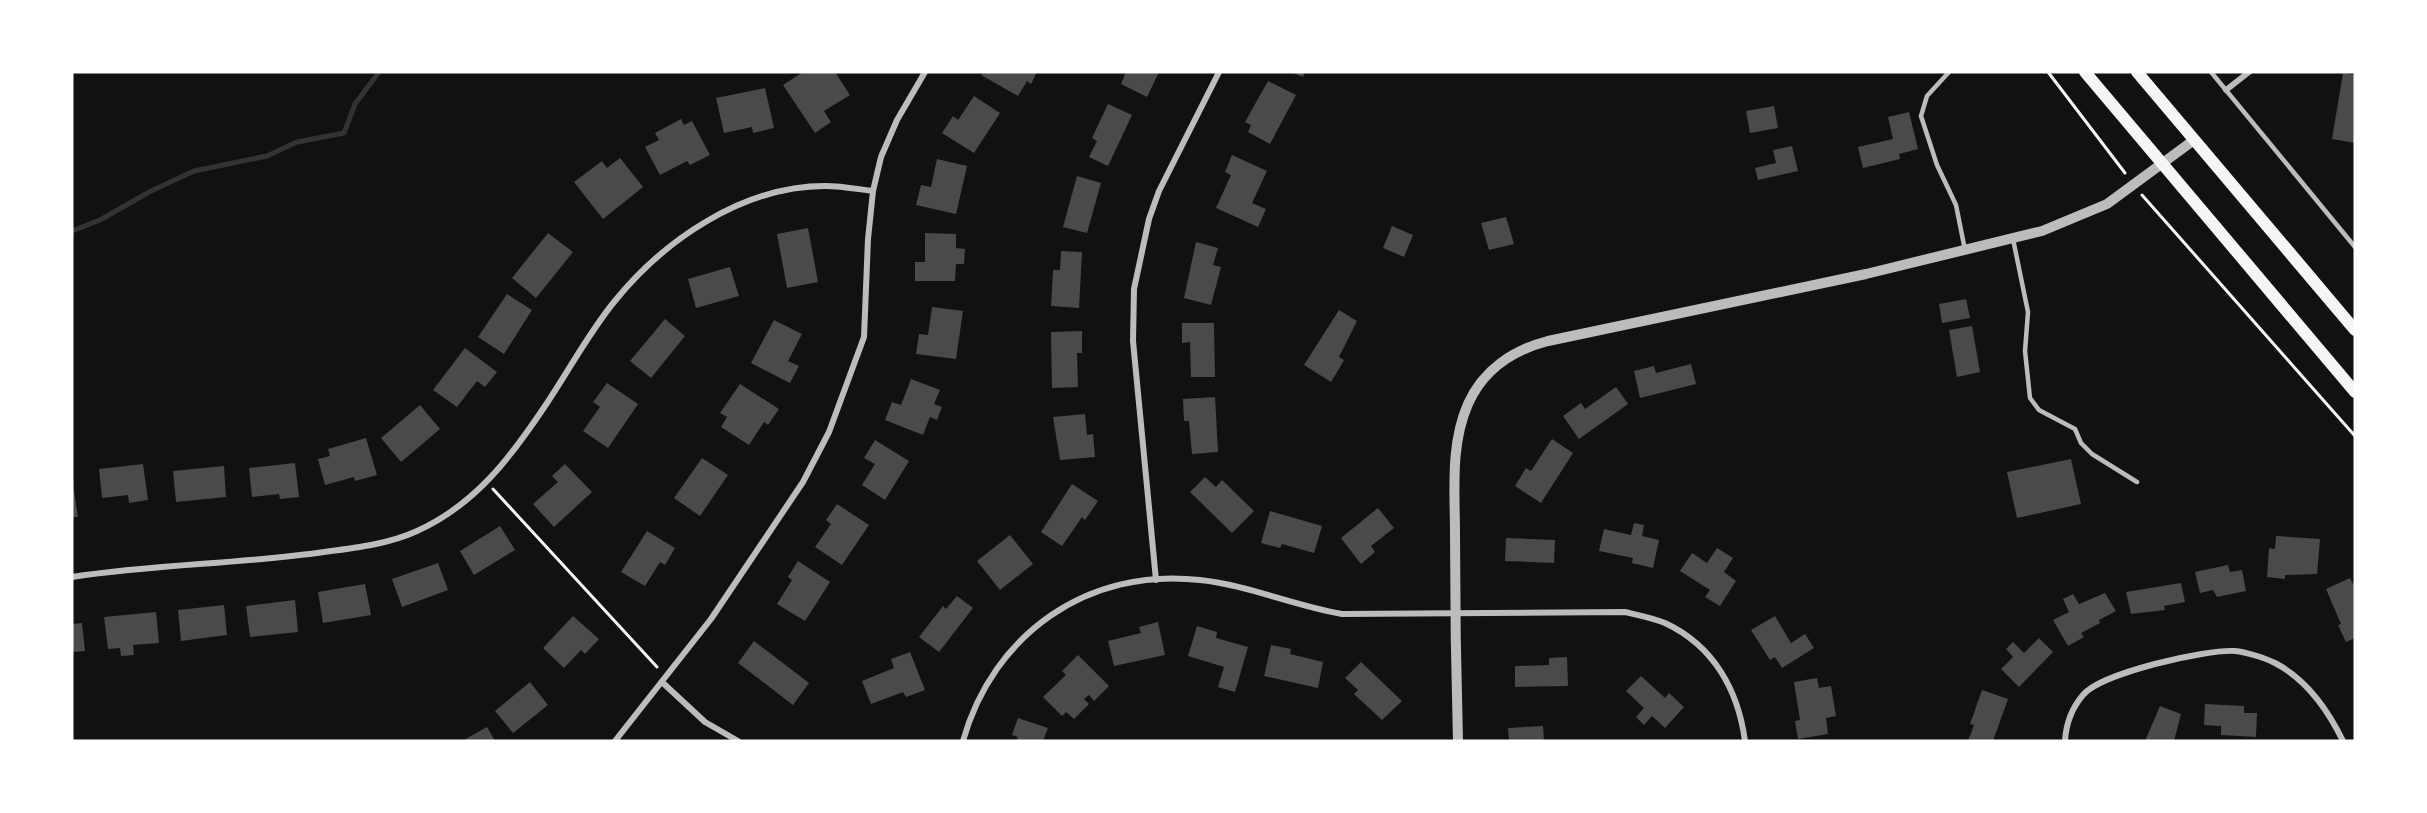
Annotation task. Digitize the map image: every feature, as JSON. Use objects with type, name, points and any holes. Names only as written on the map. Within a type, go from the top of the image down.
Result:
[{"type":"main road","points":[[2085,72],[2355,392]]},
{"type":"main road","points":[[2137,72],[2355,330]]},
{"type":"street","points":[[615,741],[665,681],[711,619],[803,482],[829,432],[864,338],[868,239],[873,191],[881,157],[897,120],[925,72]]},
{"type":"street","points":[[1156,580],[1133,341],[1134,289],[1149,219],[1159,191],[1219,72]]},
{"type":"street","points":[[2226,90],[2248,72]]},
{"type":"street","points":[[1458,741],[1455,465],[1460,427],[1469,402],[1481,381],[1500,362],[1525,347],[1552,340],[1716,307],[2013,239],[2071,222],[2108,204],[2135,186],[2194,140]]},
{"type":"street","points":[[72,577],[292,557],[371,546],[418,531],[458,507],[488,484],[513,454],[613,303],[649,262],[699,225],[746,203],[785,190],[825,186],[873,191]]},
{"type":"street","points":[[963,741],[976,701],[994,669],[1020,640],[1043,620],[1093,593],[1131,582],[1179,578],[1220,582],[1296,604],[1342,614],[1625,612],[1666,623],[1702,648],[1726,676],[1741,712],[1744,741]]},
{"type":"street","points":[[2066,741],[2066,722],[2083,694],[2098,683],[2133,669],[2214,653],[2236,651],[2274,662],[2306,685],[2333,720],[2343,741]]},
{"type":"street","points":[[665,681],[705,722],[738,741]]},
{"type":"lane","points":[[1949,72],[1927,96],[1921,116],[1937,165],[1956,205],[1965,250]]},
{"type":"lane","points":[[2211,72],[2355,247]]},
{"type":"lane","points":[[2013,239],[2028,312],[2025,351],[2030,399],[2039,410],[2075,429],[2081,443],[2092,454],[2137,482]]},
{"type":"path","points":[[2048,72],[2155,212],[2355,436]]},
{"type":"path","points":[[488,484],[665,681]]},
{"type":"building","points":[[803,72],[835,72],[850,95],[824,111],[831,122],[815,133],[783,85]]},
{"type":"building","points":[[983,72],[1037,72],[1031,84],[1027,81],[1018,96],[981,75]]},
{"type":"building","points":[[1126,72],[1159,72],[1147,97],[1121,84]]},
{"type":"building","points":[[1291,72],[1305,72],[1303,77]]},
{"type":"building","points":[[2343,73],[2355,75],[2355,143],[2332,139]]},
{"type":"building","points":[[1268,81],[1296,95],[1270,144],[1248,132],[1251,125],[1245,122]]},
{"type":"building","points":[[765,88],[774,128],[753,133],[752,127],[724,133],[716,98]]},
{"type":"building","points":[[974,96],[1000,113],[974,153],[942,133],[953,116],[958,120]]},
{"type":"building","points":[[1108,104],[1132,115],[1108,166],[1089,157],[1097,141],[1092,138]]},
{"type":"building","points":[[1774,106],[1778,128],[1750,133],[1746,111]]},
{"type":"building","points":[[1909,112],[1918,149],[1899,154],[1900,159],[1863,168],[1858,147],[1893,139],[1888,117]]},
{"type":"building","points":[[681,119],[684,125],[692,121],[710,155],[690,165],[687,161],[660,175],[645,147],[659,140],[655,133]]},
{"type":"building","points":[[1792,146],[1798,171],[1758,180],[1755,168],[1776,163],[1773,150]]},
{"type":"building","points":[[1232,155],[1267,171],[1252,203],[1266,209],[1258,227],[1216,208],[1231,175],[1225,172]]},
{"type":"building","points":[[620,158],[643,187],[603,219],[574,182],[602,161],[607,168]]},
{"type":"building","points":[[937,159],[967,166],[956,214],[916,205],[921,185],[931,187]]},
{"type":"building","points":[[1077,176],[1101,183],[1087,233],[1063,227]]},
{"type":"building","points":[[1506,217],[1514,244],[1489,250],[1481,223]]},
{"type":"building","points":[[1392,226],[1413,235],[1404,257],[1383,248]]},
{"type":"building","points":[[808,228],[818,282],[787,288],[777,234]]},
{"type":"building","points":[[548,233],[573,252],[536,298],[512,278]]},
{"type":"building","points":[[925,233],[956,234],[956,248],[965,249],[964,264],[956,264],[955,281],[915,281],[915,262],[925,262]]},
{"type":"building","points":[[1196,242],[1218,248],[1213,265],[1221,267],[1211,305],[1184,298]]},
{"type":"building","points":[[1061,251],[1082,252],[1079,308],[1051,306],[1053,270],[1060,270]]},
{"type":"building","points":[[730,267],[739,296],[696,308],[688,279]]},
{"type":"building","points":[[507,294],[532,310],[504,354],[478,337]]},
{"type":"building","points":[[1966,299],[1970,318],[1942,323],[1939,304]]},
{"type":"building","points":[[932,307],[963,311],[956,359],[916,354],[919,334],[928,335]]},
{"type":"building","points":[[1339,310],[1357,321],[1339,357],[1344,360],[1331,382],[1304,365]]},
{"type":"building","points":[[665,319],[685,336],[651,378],[630,361]]},
{"type":"building","points":[[774,320],[802,334],[788,361],[799,366],[790,383],[751,363]]},
{"type":"building","points":[[1182,323],[1214,323],[1215,377],[1191,377],[1190,342],[1182,343]]},
{"type":"building","points":[[1972,326],[1980,372],[1957,377],[1949,330]]},
{"type":"building","points":[[1082,331],[1082,353],[1077,353],[1078,387],[1052,388],[1051,332]]},
{"type":"building","points":[[465,348],[497,372],[485,387],[477,381],[457,407],[433,390]]},
{"type":"building","points":[[1691,364],[1696,384],[1640,398],[1634,371],[1654,366],[1656,373]]},
{"type":"building","points":[[911,379],[940,390],[934,404],[942,407],[937,420],[930,417],[923,435],[885,420],[892,402],[901,405]]},
{"type":"building","points":[[607,383],[638,404],[608,448],[583,431],[600,407],[593,402]]},
{"type":"building","points":[[740,384],[779,409],[768,425],[764,422],[749,445],[721,427],[727,417],[720,413]]},
{"type":"building","points":[[1616,387],[1628,404],[1579,439],[1563,416],[1581,403],[1585,409]]},
{"type":"building","points":[[1215,397],[1218,452],[1192,454],[1189,421],[1184,421],[1183,399]]},
{"type":"building","points":[[420,405],[440,429],[401,462],[381,438]]},
{"type":"building","points":[[1085,414],[1087,435],[1093,434],[1095,457],[1060,460],[1053,417]]},
{"type":"building","points":[[366,438],[377,475],[355,481],[354,477],[325,485],[318,459],[330,456],[328,449]]},
{"type":"building","points":[[1552,439],[1573,453],[1541,503],[1515,486],[1526,468],[1531,471]]},
{"type":"building","points":[[875,440],[909,461],[885,500],[862,485],[875,464],[864,458]]},
{"type":"building","points":[[702,458],[728,475],[700,516],[674,498]]},
{"type":"building","points":[[2071,459],[2081,504],[2017,518],[2007,472]]},
{"type":"building","points":[[295,463],[299,497],[280,499],[279,494],[252,497],[249,468]]},
{"type":"building","points":[[143,464],[148,500],[129,503],[128,495],[102,498],[99,469]]},
{"type":"building","points":[[565,464],[592,492],[554,527],[533,504],[558,482],[552,476]]},
{"type":"building","points":[[224,466],[226,497],[176,502],[173,471]]},
{"type":"building","points":[[72,477],[78,517],[72,517]]},
{"type":"building","points":[[1205,477],[1216,487],[1222,480],[1254,511],[1232,533],[1190,492]]},
{"type":"building","points":[[1072,484],[1098,501],[1085,520],[1082,517],[1062,546],[1041,532]]},
{"type":"building","points":[[837,504],[869,525],[842,565],[815,547],[831,524],[826,520]]},
{"type":"building","points":[[1378,508],[1394,528],[1371,546],[1375,552],[1361,564],[1341,538]]},
{"type":"building","points":[[1270,511],[1322,526],[1314,553],[1282,544],[1280,548],[1261,543]]},
{"type":"building","points":[[1634,523],[1644,525],[1642,536],[1659,540],[1653,568],[1632,563],[1633,558],[1599,551],[1604,529],[1631,535]]},
{"type":"building","points":[[500,526],[515,550],[474,575],[460,551]]},
{"type":"building","points":[[647,531],[675,548],[665,565],[660,562],[645,586],[621,572]]},
{"type":"building","points":[[1010,535],[1033,564],[1000,590],[977,561]]},
{"type":"building","points":[[2276,536],[2320,539],[2317,574],[2285,575],[2285,579],[2267,577],[2269,548],[2275,549]]},
{"type":"building","points":[[1506,538],[1555,540],[1554,563],[1505,561]]},
{"type":"building","points":[[1717,548],[1733,558],[1724,572],[1736,581],[1720,606],[1705,597],[1710,590],[1680,571],[1692,553],[1707,563]]},
{"type":"building","points":[[798,561],[830,582],[805,621],[777,604],[792,580],[788,577]]},
{"type":"building","points":[[438,563],[448,590],[402,607],[392,579]]},
{"type":"building","points":[[2228,565],[2230,572],[2242,570],[2246,591],[2217,597],[2213,590],[2200,593],[2195,572]]},
{"type":"building","points":[[2350,578],[2355,588],[2355,638],[2346,642],[2326,589]]},
{"type":"building","points":[[2181,583],[2185,602],[2164,606],[2165,610],[2131,614],[2126,592]]},
{"type":"building","points":[[365,584],[371,615],[323,623],[318,592]]},
{"type":"building","points":[[2105,593],[2116,611],[2081,633],[2084,637],[2068,646],[2053,620],[2069,612],[2063,599],[2073,594],[2079,604]]},
{"type":"building","points":[[957,596],[973,608],[939,652],[919,637],[943,606],[946,609]]},
{"type":"building","points":[[295,600],[298,632],[250,637],[246,606]]},
{"type":"building","points":[[224,605],[227,635],[181,641],[178,610]]},
{"type":"building","points":[[156,612],[159,643],[133,645],[134,655],[121,656],[120,648],[108,649],[104,617]]},
{"type":"building","points":[[573,616],[599,639],[585,654],[581,650],[564,668],[543,648]]},
{"type":"building","points":[[1775,616],[1791,643],[1805,634],[1814,648],[1782,668],[1775,657],[1770,660],[1751,630]]},
{"type":"building","points":[[1158,622],[1165,655],[1114,666],[1108,641],[1141,633],[1139,627]]},
{"type":"building","points":[[82,623],[85,651],[72,652],[72,624]]},
{"type":"building","points":[[1197,626],[1217,632],[1216,638],[1248,647],[1235,692],[1218,687],[1224,667],[1188,656]]},
{"type":"building","points":[[2039,638],[2053,652],[2019,687],[2001,669],[2013,657],[2006,649],[2013,642],[2024,653]]},
{"type":"building","points":[[754,641],[809,683],[793,705],[738,663]]},
{"type":"building","points":[[1271,645],[1291,649],[1290,654],[1323,662],[1318,688],[1264,676]]},
{"type":"building","points":[[910,652],[925,690],[906,697],[903,692],[871,704],[862,681],[894,668],[891,659]]},
{"type":"building","points":[[1078,655],[1109,686],[1094,701],[1089,695],[1084,699],[1089,704],[1074,719],[1066,712],[1062,716],[1043,697],[1066,675],[1062,671]]},
{"type":"building","points":[[1567,657],[1568,686],[1515,687],[1515,666],[1549,665],[1549,658]]},
{"type":"building","points":[[1361,662],[1402,701],[1382,720],[1354,694],[1358,690],[1345,678]]},
{"type":"building","points":[[1641,676],[1665,698],[1669,693],[1684,707],[1665,728],[1652,716],[1644,725],[1636,717],[1644,708],[1626,691]]},
{"type":"building","points":[[1817,678],[1819,688],[1831,686],[1836,716],[1826,718],[1828,734],[1798,739],[1795,721],[1800,720],[1794,682]]},
{"type":"building","points":[[530,682],[548,705],[513,733],[495,711]]},
{"type":"building","points":[[1982,690],[2008,699],[1993,741],[1968,741],[1974,725],[1970,724]]},
{"type":"building","points":[[2205,704],[2244,706],[2244,713],[2257,713],[2256,737],[2221,735],[2221,726],[2204,725]]},
{"type":"building","points":[[2160,706],[2181,714],[2174,741],[2145,741]]},
{"type":"building","points":[[1018,718],[1048,728],[1043,741],[1016,741],[1018,737],[1012,735]]},
{"type":"building","points":[[1543,726],[1544,741],[1509,741],[1508,728]]},
{"type":"building","points":[[487,727],[495,741],[462,741]]},
{"type":"waterway","points":[[72,231],[100,220],[151,191],[194,171],[267,156],[297,142],[344,133],[355,104],[379,72]]}]
